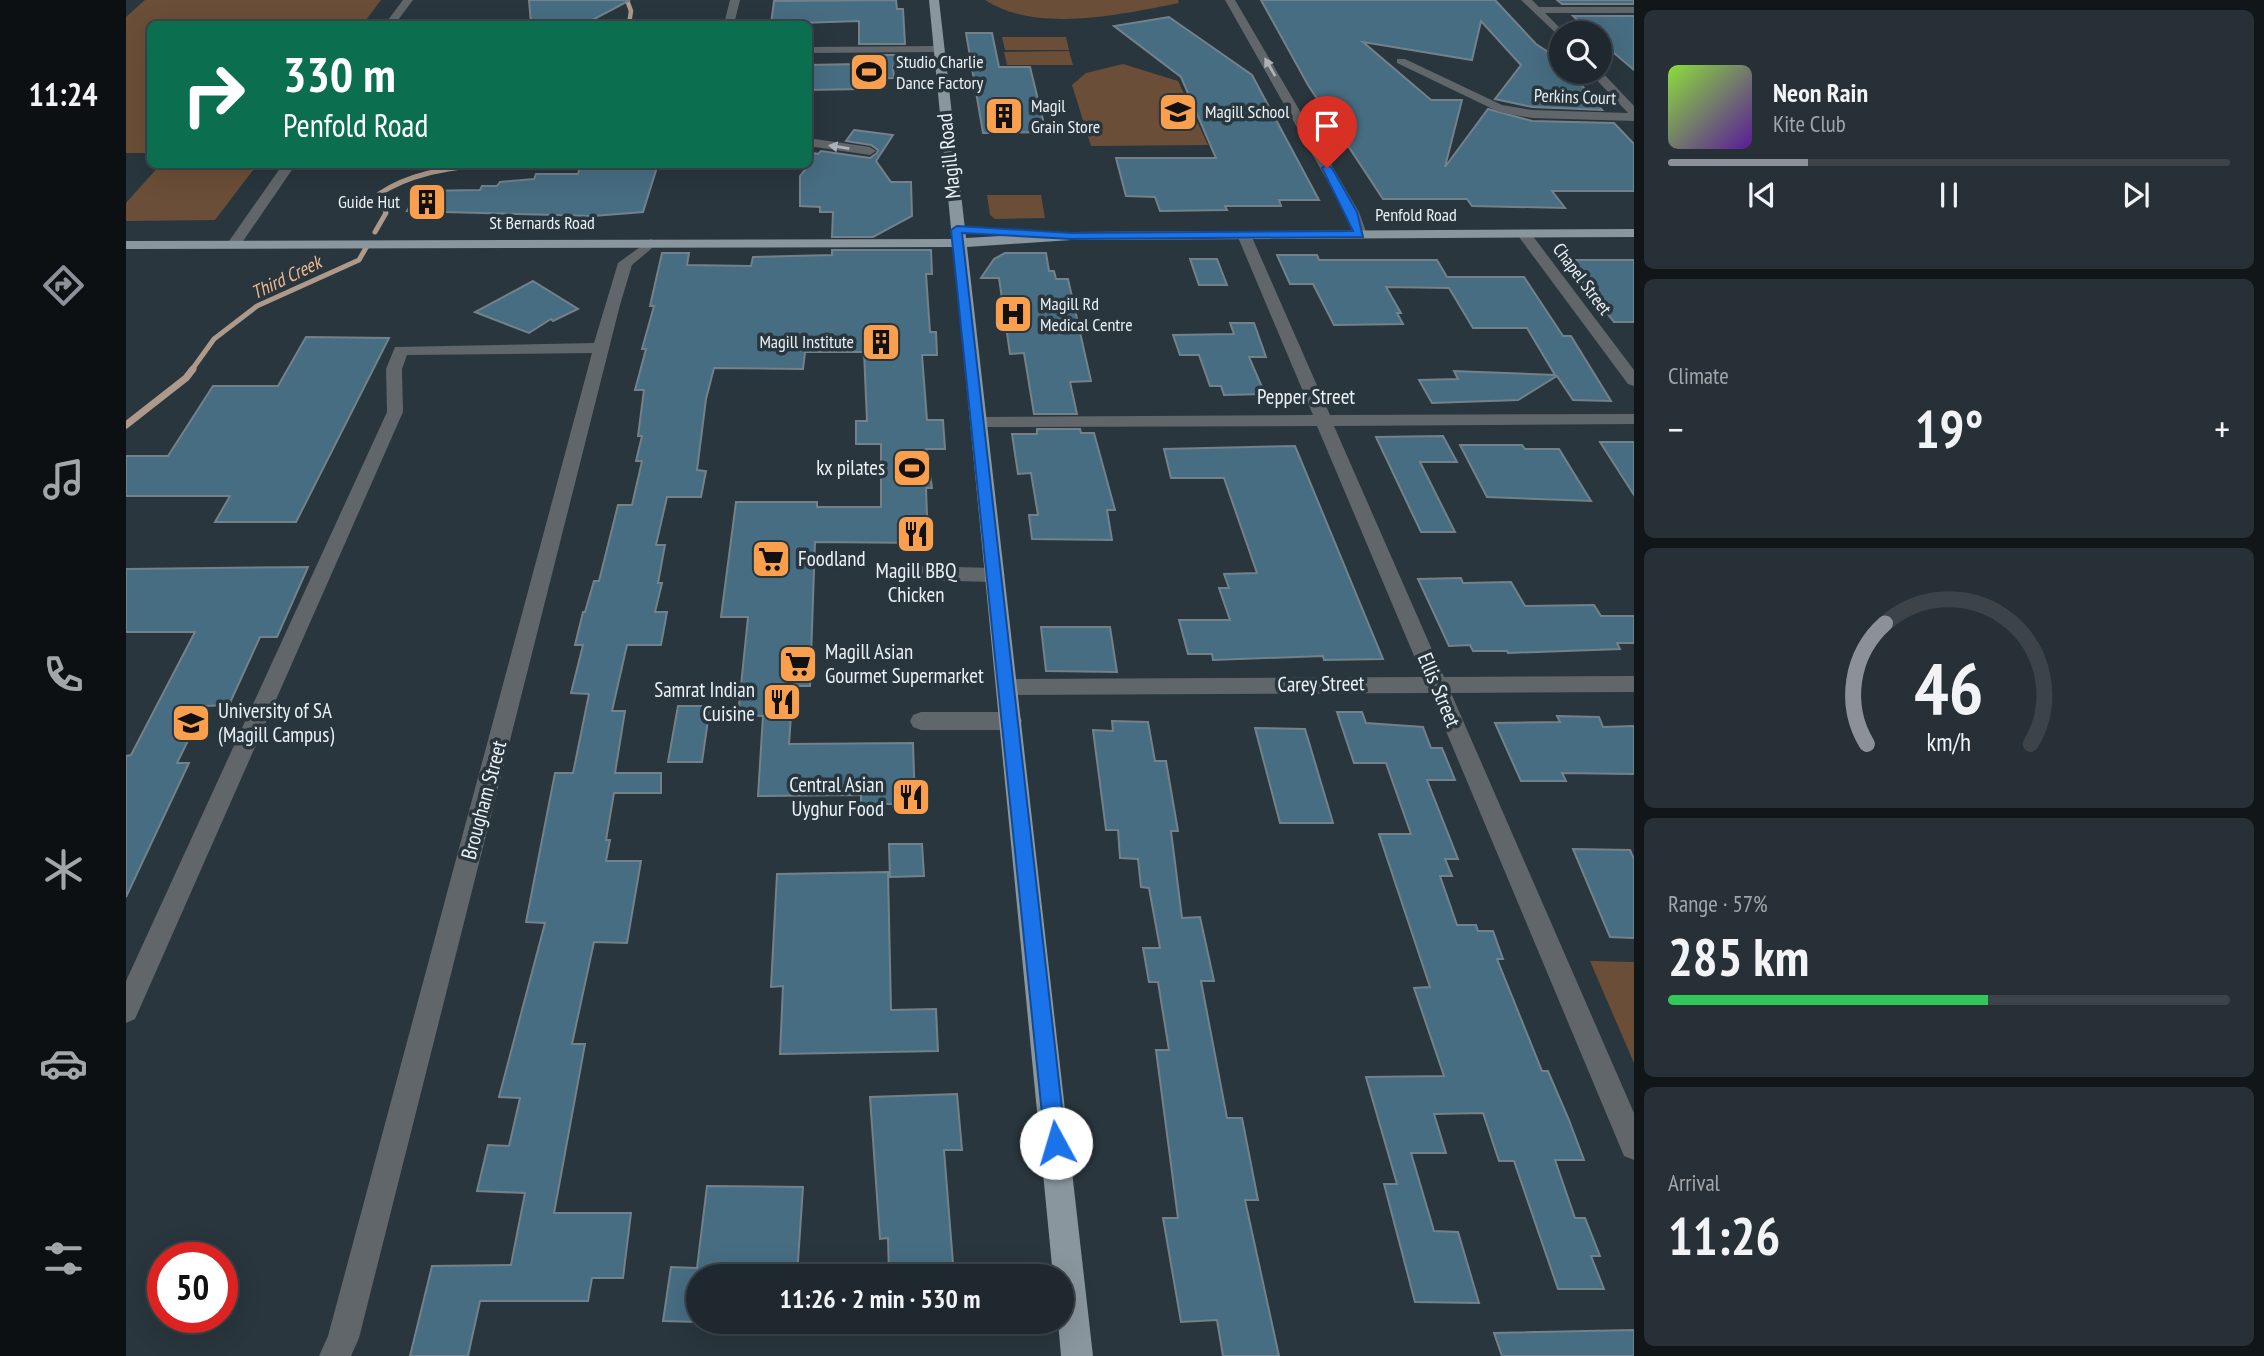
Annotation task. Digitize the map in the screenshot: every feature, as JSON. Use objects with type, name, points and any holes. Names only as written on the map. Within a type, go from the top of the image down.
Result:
[{"type":"main road","name":"Magill Road","points":[[934,0],[1077,1356]]},
{"type":"main road","name":"Penfold Road","points":[[957,236],[1634,233]]},
{"type":"main road","name":"St Bernards Road","points":[[126,236],[343,239],[957,236]]},
{"type":"main road","name":"St Bernards Road","points":[[343,239],[651,243],[957,236]]},
{"type":"main road","name":"St Bernards Road","points":[[126,245],[237,239]]},
{"type":"street","points":[[392,21],[408,0]]},
{"type":"street","points":[[730,21],[735,0]]},
{"type":"street","points":[[1230,0],[1334,179],[1360,234]]},
{"type":"street","points":[[1526,0],[1549,22]]},
{"type":"street","points":[[1537,10],[1634,10]]},
{"type":"street","points":[[812,50],[939,49]]},
{"type":"street","name":"Perkins Court","points":[[1401,61],[1499,108],[1532,114],[1632,110]]},
{"type":"street","points":[[1607,84],[1632,110]]},
{"type":"street","points":[[812,143],[870,151]]},
{"type":"street","points":[[237,239],[287,168]]},
{"type":"street","name":"Ellis Street","points":[[1244,234],[1634,1146]]},
{"type":"street","name":"Chapel Street","points":[[1524,234],[1634,381]]},
{"type":"street","points":[[607,243],[619,249],[625,263],[651,243]]},
{"type":"street","name":"Brougham Street","points":[[340,1350],[625,263]]},
{"type":"street","points":[[126,1010],[395,412],[397,398],[394,369],[401,350],[601,348]]},
{"type":"street","name":"Pepper Street","points":[[978,422],[1634,419]]},
{"type":"street","points":[[914,573],[995,575]]},
{"type":"street","name":"Carey Street","points":[[1007,687],[1634,684]]},
{"type":"street","points":[[921,721],[1011,722]]},
{"type":"shaded area","points":[[145,0],[381,0],[365,21],[147,21],[147,153],[126,153],[126,17]]},
{"type":"shaded area","points":[[985,0],[1178,0],[1179,3],[1107,16],[1054,19],[1006,10]]},
{"type":"shaded area","points":[[1002,37],[1066,37],[1069,50],[1005,50]]},
{"type":"shaded area","points":[[1069,51],[1073,65],[1007,65],[1004,52]]},
{"type":"shaded area","points":[[1123,64],[1178,81],[1208,145],[1091,146],[1072,85],[1086,73]]},
{"type":"shaded area","points":[[157,168],[255,168],[215,220],[126,221],[126,203]]},
{"type":"shaded area","points":[[987,195],[1041,195],[1045,218],[995,219],[990,215]]},
{"type":"shaded area","points":[[1590,961],[1634,962],[1634,1063]]},
{"type":"building","points":[[529,0],[630,0],[591,21],[531,21]]},
{"type":"building","points":[[896,0],[897,9],[903,9],[905,44],[859,44],[859,21],[771,21],[774,1]]},
{"type":"building","points":[[1261,0],[1495,0],[1536,44],[1549,52],[1549,84],[1581,84],[1602,110],[1532,107],[1495,99],[1521,65],[1481,21],[1472,60],[1363,42],[1431,100],[1462,100],[1445,167],[1488,109],[1532,121],[1614,123],[1634,144],[1634,191],[1552,191],[1565,208],[1472,206],[1467,199],[1383,199],[1308,85]]},
{"type":"building","points":[[1557,0],[1634,0],[1634,4],[1562,4]]},
{"type":"building","points":[[1573,16],[1634,16],[1634,70],[1612,51],[1612,21],[1578,21]]},
{"type":"building","points":[[1169,17],[1252,75],[1319,200],[1279,200],[1281,206],[1225,206],[1227,210],[1160,211],[1155,197],[1126,196],[1116,158],[1216,158],[1181,77],[1114,26]]},
{"type":"building","points":[[966,33],[992,33],[999,67],[1030,67],[1046,132],[983,133]]},
{"type":"building","points":[[859,55],[906,55],[907,65],[893,66],[894,78],[862,79],[862,89],[812,90],[812,65],[859,64]]},
{"type":"building","points":[[854,130],[893,135],[876,161],[891,182],[911,182],[912,216],[873,237],[832,237],[833,212],[820,212],[820,207],[800,206],[800,176],[806,168],[812,168],[812,153],[818,154],[821,151],[870,158],[878,150],[871,145],[846,141]]},
{"type":"building","points":[[580,168],[657,168],[643,212],[593,216],[407,211],[418,191],[480,190],[482,186],[497,186],[500,182],[534,179],[536,174],[578,174]]},
{"type":"building","points":[[832,250],[931,250],[932,274],[926,274],[930,332],[936,332],[937,355],[922,355],[927,420],[943,420],[945,449],[926,449],[932,488],[926,488],[928,543],[815,542],[810,686],[793,686],[789,744],[913,743],[915,804],[861,804],[861,795],[758,796],[763,716],[738,715],[748,617],[721,617],[736,502],[817,502],[817,507],[881,507],[881,444],[856,444],[856,421],[867,421],[864,352],[805,352],[803,369],[714,368],[706,399],[697,470],[706,471],[701,497],[667,497],[656,545],[665,545],[658,583],[662,583],[655,612],[667,612],[661,645],[627,645],[612,711],[625,711],[615,773],[661,773],[661,793],[614,793],[606,840],[610,840],[606,861],[641,861],[627,943],[594,942],[572,1044],[585,1044],[554,1213],[631,1213],[623,1278],[592,1278],[588,1301],[480,1301],[468,1356],[410,1356],[432,1266],[511,1265],[525,1193],[477,1191],[488,1145],[509,1146],[520,1098],[499,1097],[545,923],[526,922],[555,773],[573,773],[589,694],[571,693],[583,645],[575,645],[583,612],[594,581],[599,581],[618,505],[632,505],[642,461],[636,461],[642,436],[638,436],[644,390],[635,390],[646,349],[642,349],[654,306],[650,306],[662,253],[689,253],[687,265],[751,266],[753,257],[832,255]]},
{"type":"building","points":[[1005,253],[1046,253],[1049,271],[1054,271],[1056,279],[1068,279],[1091,381],[1070,382],[1077,414],[1034,414],[1024,353],[1010,354],[999,278],[981,278],[994,259]]},
{"type":"building","points":[[1277,255],[1317,255],[1319,260],[1437,260],[1447,277],[1524,277],[1563,336],[1571,336],[1611,401],[1573,400],[1557,376],[1518,400],[1432,403],[1419,380],[1458,379],[1454,371],[1555,375],[1527,328],[1473,328],[1449,288],[1386,287],[1401,313],[1397,313],[1403,324],[1334,325],[1313,284],[1290,284]]},
{"type":"building","points":[[1190,259],[1217,259],[1227,285],[1199,285]]},
{"type":"building","points":[[1565,260],[1634,260],[1634,322],[1614,322]]},
{"type":"building","points":[[533,281],[578,309],[553,321],[551,319],[529,333],[475,312]]},
{"type":"building","points":[[1230,323],[1254,323],[1266,357],[1249,357],[1265,394],[1224,395],[1221,386],[1210,386],[1199,355],[1180,355],[1173,335],[1234,334]]},
{"type":"building","points":[[306,337],[389,338],[296,522],[215,522],[230,496],[126,496],[126,456],[168,456],[213,386],[278,386]]},
{"type":"building","points":[[1037,429],[1080,429],[1081,433],[1094,433],[1115,510],[1107,510],[1112,540],[1032,539],[1029,515],[1038,515],[1031,473],[1018,474],[1012,434],[1037,434]]},
{"type":"building","points":[[1443,436],[1457,462],[1420,462],[1455,532],[1421,532],[1376,437]]},
{"type":"building","points":[[1600,442],[1634,442],[1634,495]]},
{"type":"building","points":[[1460,445],[1522,445],[1525,449],[1559,449],[1591,501],[1487,497]]},
{"type":"building","points":[[1295,446],[1383,659],[1324,660],[1323,656],[1213,660],[1212,654],[1188,654],[1179,620],[1230,620],[1219,588],[1229,588],[1224,574],[1257,573],[1224,478],[1171,478],[1164,449]]},
{"type":"building","points":[[308,567],[277,637],[260,637],[229,705],[205,706],[177,763],[189,763],[126,897],[126,756],[131,755],[195,632],[126,632],[126,569]]},
{"type":"building","points":[[1461,578],[1463,583],[1511,582],[1525,606],[1594,605],[1601,616],[1634,616],[1634,643],[1617,643],[1620,649],[1508,653],[1473,651],[1470,645],[1449,646],[1418,579]]},
{"type":"building","points":[[1041,627],[1110,627],[1117,672],[1046,671]]},
{"type":"building","points":[[678,706],[710,706],[702,762],[668,762]]},
{"type":"building","points":[[1337,712],[1362,712],[1366,723],[1423,727],[1431,748],[1442,748],[1455,780],[1427,780],[1458,859],[1445,859],[1452,876],[1440,876],[1457,925],[1476,925],[1478,931],[1493,931],[1503,959],[1497,959],[1542,1071],[1548,1071],[1569,1120],[1584,1160],[1555,1160],[1575,1218],[1585,1218],[1600,1256],[1591,1256],[1604,1289],[1558,1289],[1514,1161],[1499,1161],[1483,1113],[1434,1114],[1446,1153],[1411,1153],[1434,1231],[1458,1232],[1479,1303],[1415,1302],[1384,1184],[1397,1184],[1366,1077],[1444,1076],[1414,988],[1430,987],[1379,834],[1411,834],[1386,763],[1354,763]]},
{"type":"building","points":[[1557,716],[1599,717],[1603,727],[1634,726],[1634,774],[1562,773],[1566,781],[1521,781],[1495,723],[1560,722]]},
{"type":"building","points":[[1112,721],[1148,722],[1155,761],[1166,761],[1178,831],[1171,831],[1182,918],[1200,917],[1214,981],[1201,981],[1227,1118],[1242,1118],[1258,1200],[1245,1200],[1279,1356],[1223,1356],[1217,1320],[1181,1322],[1163,1218],[1178,1218],[1156,1050],[1169,1050],[1158,982],[1149,982],[1143,948],[1160,948],[1149,888],[1141,887],[1138,859],[1120,858],[1118,830],[1106,830],[1093,730],[1113,731]]},
{"type":"building","points":[[1255,728],[1305,729],[1333,823],[1280,823]]},
{"type":"building","points":[[889,844],[922,844],[924,876],[890,877]]},
{"type":"building","points":[[1573,849],[1630,850],[1634,859],[1634,938],[1610,937]]},
{"type":"building","points":[[888,872],[891,1010],[936,1009],[938,1051],[780,1054],[783,986],[771,987],[777,874]]},
{"type":"building","points":[[957,1094],[962,1150],[944,1150],[953,1264],[889,1264],[888,1238],[880,1239],[870,1097]]},
{"type":"building","points":[[707,1186],[803,1187],[798,1264],[697,1264]]},
{"type":"building","points":[[671,1267],[686,1268],[686,1322],[663,1321]]},
{"type":"building","points":[[1634,1330],[1634,1356],[1502,1356],[1494,1333]]},
{"type":"waterway","name":"Third Creek","points":[[627,0],[631,11],[629,21]]},
{"type":"waterway","name":"Third Creek","points":[[375,232],[386,213],[379,194],[404,181],[456,168]]},
{"type":"waterway","name":"Third Creek","points":[[191,371],[214,339],[257,306],[359,260],[367,246]]},
{"type":"waterway","name":"Third Creek","points":[[126,425],[186,378],[193,369]]},
{"type":"place","name":"Studio Charlie Dance Factory","points":[[869,72]]},
{"type":"place","name":"Magill School","points":[[1178,112]]},
{"type":"place","name":"Magil Grain Store","points":[[1004,116]]},
{"type":"place","name":"Guide Hut","points":[[427,202]]},
{"type":"place","name":"Magill Rd Medical Centre","points":[[1013,314]]},
{"type":"place","name":"Magill Institute","points":[[881,342]]},
{"type":"place","name":"kx pilates","points":[[912,468]]},
{"type":"place","name":"Magill BBQ Chicken","points":[[916,534]]},
{"type":"place","name":"Foodland","points":[[771,559]]},
{"type":"place","name":"Magill Asian Gourmet Supermarket","points":[[798,664]]},
{"type":"place","name":"Samrat Indian Cuisine","points":[[782,702]]},
{"type":"place","name":"University of SA (Magill Campus)","points":[[191,723]]},
{"type":"place","name":"Central Asian Uyghur Food","points":[[911,797]]},
{"type":"route","points":[[1056,1143],[957,230],[1071,236],[1360,234],[1352,220],[1352,212],[1327,168]]}]
